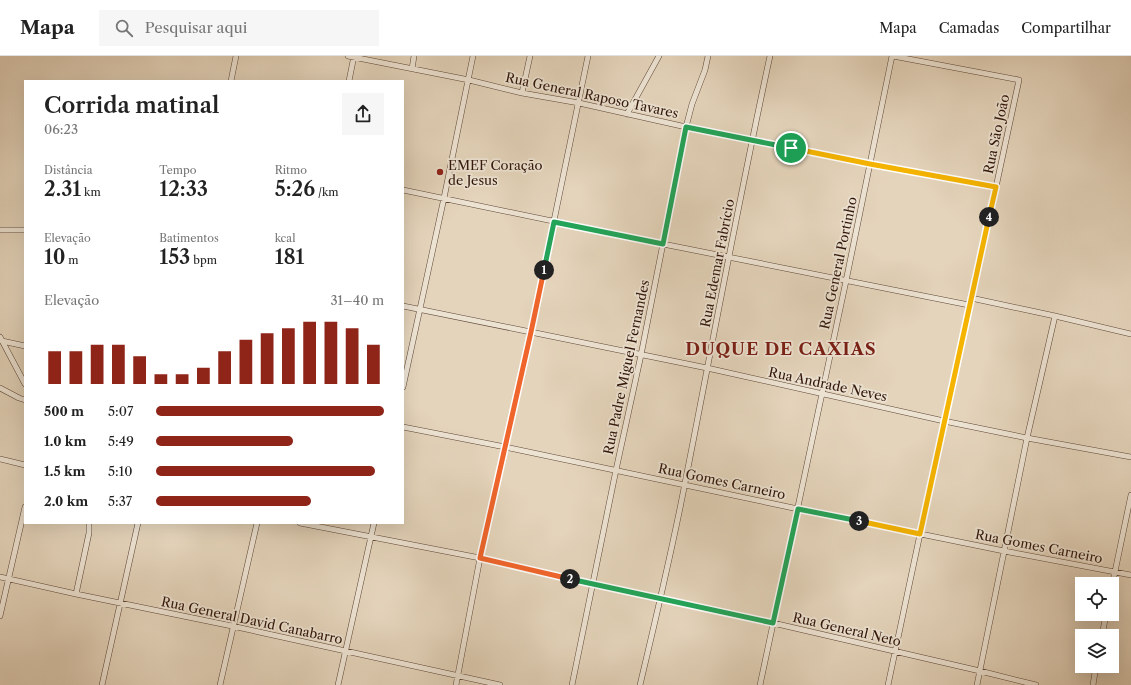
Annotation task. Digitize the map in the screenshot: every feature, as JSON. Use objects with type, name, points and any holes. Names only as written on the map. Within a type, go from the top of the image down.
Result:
[{"type":"street","points":[[231,80],[236,56]]},
{"type":"street","points":[[349,80],[352,56]]},
{"type":"street","name":"Rua General Raposo Tavares","points":[[352,56],[469,80],[522,93],[579,103],[686,127],[870,164],[996,187]]},
{"type":"street","points":[[412,69],[414,56]]},
{"type":"street","points":[[404,382],[474,56]]},
{"type":"street","points":[[522,93],[530,56]]},
{"type":"street","points":[[456,685],[480,558],[531,332],[588,56]]},
{"type":"street","points":[[627,114],[659,56]]},
{"type":"street","name":"Rua Padre Miguel Fernandes","points":[[572,685],[641,355],[686,127],[692,104],[705,70],[708,56]]},
{"type":"street","name":"Rua Edemar Fabrício","points":[[640,685],[661,598],[685,484],[752,140],[770,56]]},
{"type":"street","name":"Rua São João","points":[[888,685],[969,305],[1019,80],[892,56]]},
{"type":"street","name":"Rua General Portinho","points":[[760,685],[892,56]]},
{"type":"street","points":[[404,190],[554,222],[969,305]]},
{"type":"street","points":[[0,230],[24,230]]},
{"type":"street","points":[[971,298],[1131,334]]},
{"type":"street","name":"Rua Andrade Neves","points":[[404,306],[707,368],[944,421],[1131,457]]},
{"type":"street","points":[[977,685],[1027,438],[1055,316]]},
{"type":"street","points":[[1,339],[24,346]]},
{"type":"street","points":[[1,339],[24,382]]},
{"type":"street","points":[[0,388],[24,400]]},
{"type":"street","name":"Rua Gomes Carneiro","points":[[404,427],[685,484],[920,534],[1131,575]]},
{"type":"street","points":[[0,459],[24,465]]},
{"type":"street","points":[[1114,577],[1131,495]]},
{"type":"street","points":[[0,616],[24,511]]},
{"type":"street","points":[[76,594],[89,533],[89,524]]},
{"type":"street","points":[[102,685],[138,524]]},
{"type":"street","points":[[220,685],[257,524]]},
{"type":"street","name":"Rua General Neto","points":[[305,524],[480,558],[773,623],[1036,685]]},
{"type":"street","points":[[338,685],[374,524]]},
{"type":"street","name":"Rua General David Canabarro","points":[[0,577],[500,685]]},
{"type":"street","points":[[1092,685],[1095,673]]},
{"type":"place","name":"EMEF Coração de Jesus","points":[[440,172]]},
{"type":"district","name":"DUQUE DE CAXIAS","points":[[781,349]]},
{"type":"route","points":[[686,127],[791,148],[996,187],[920,534],[798,509],[773,623],[480,558],[554,222],[663,244],[686,127]]}]
